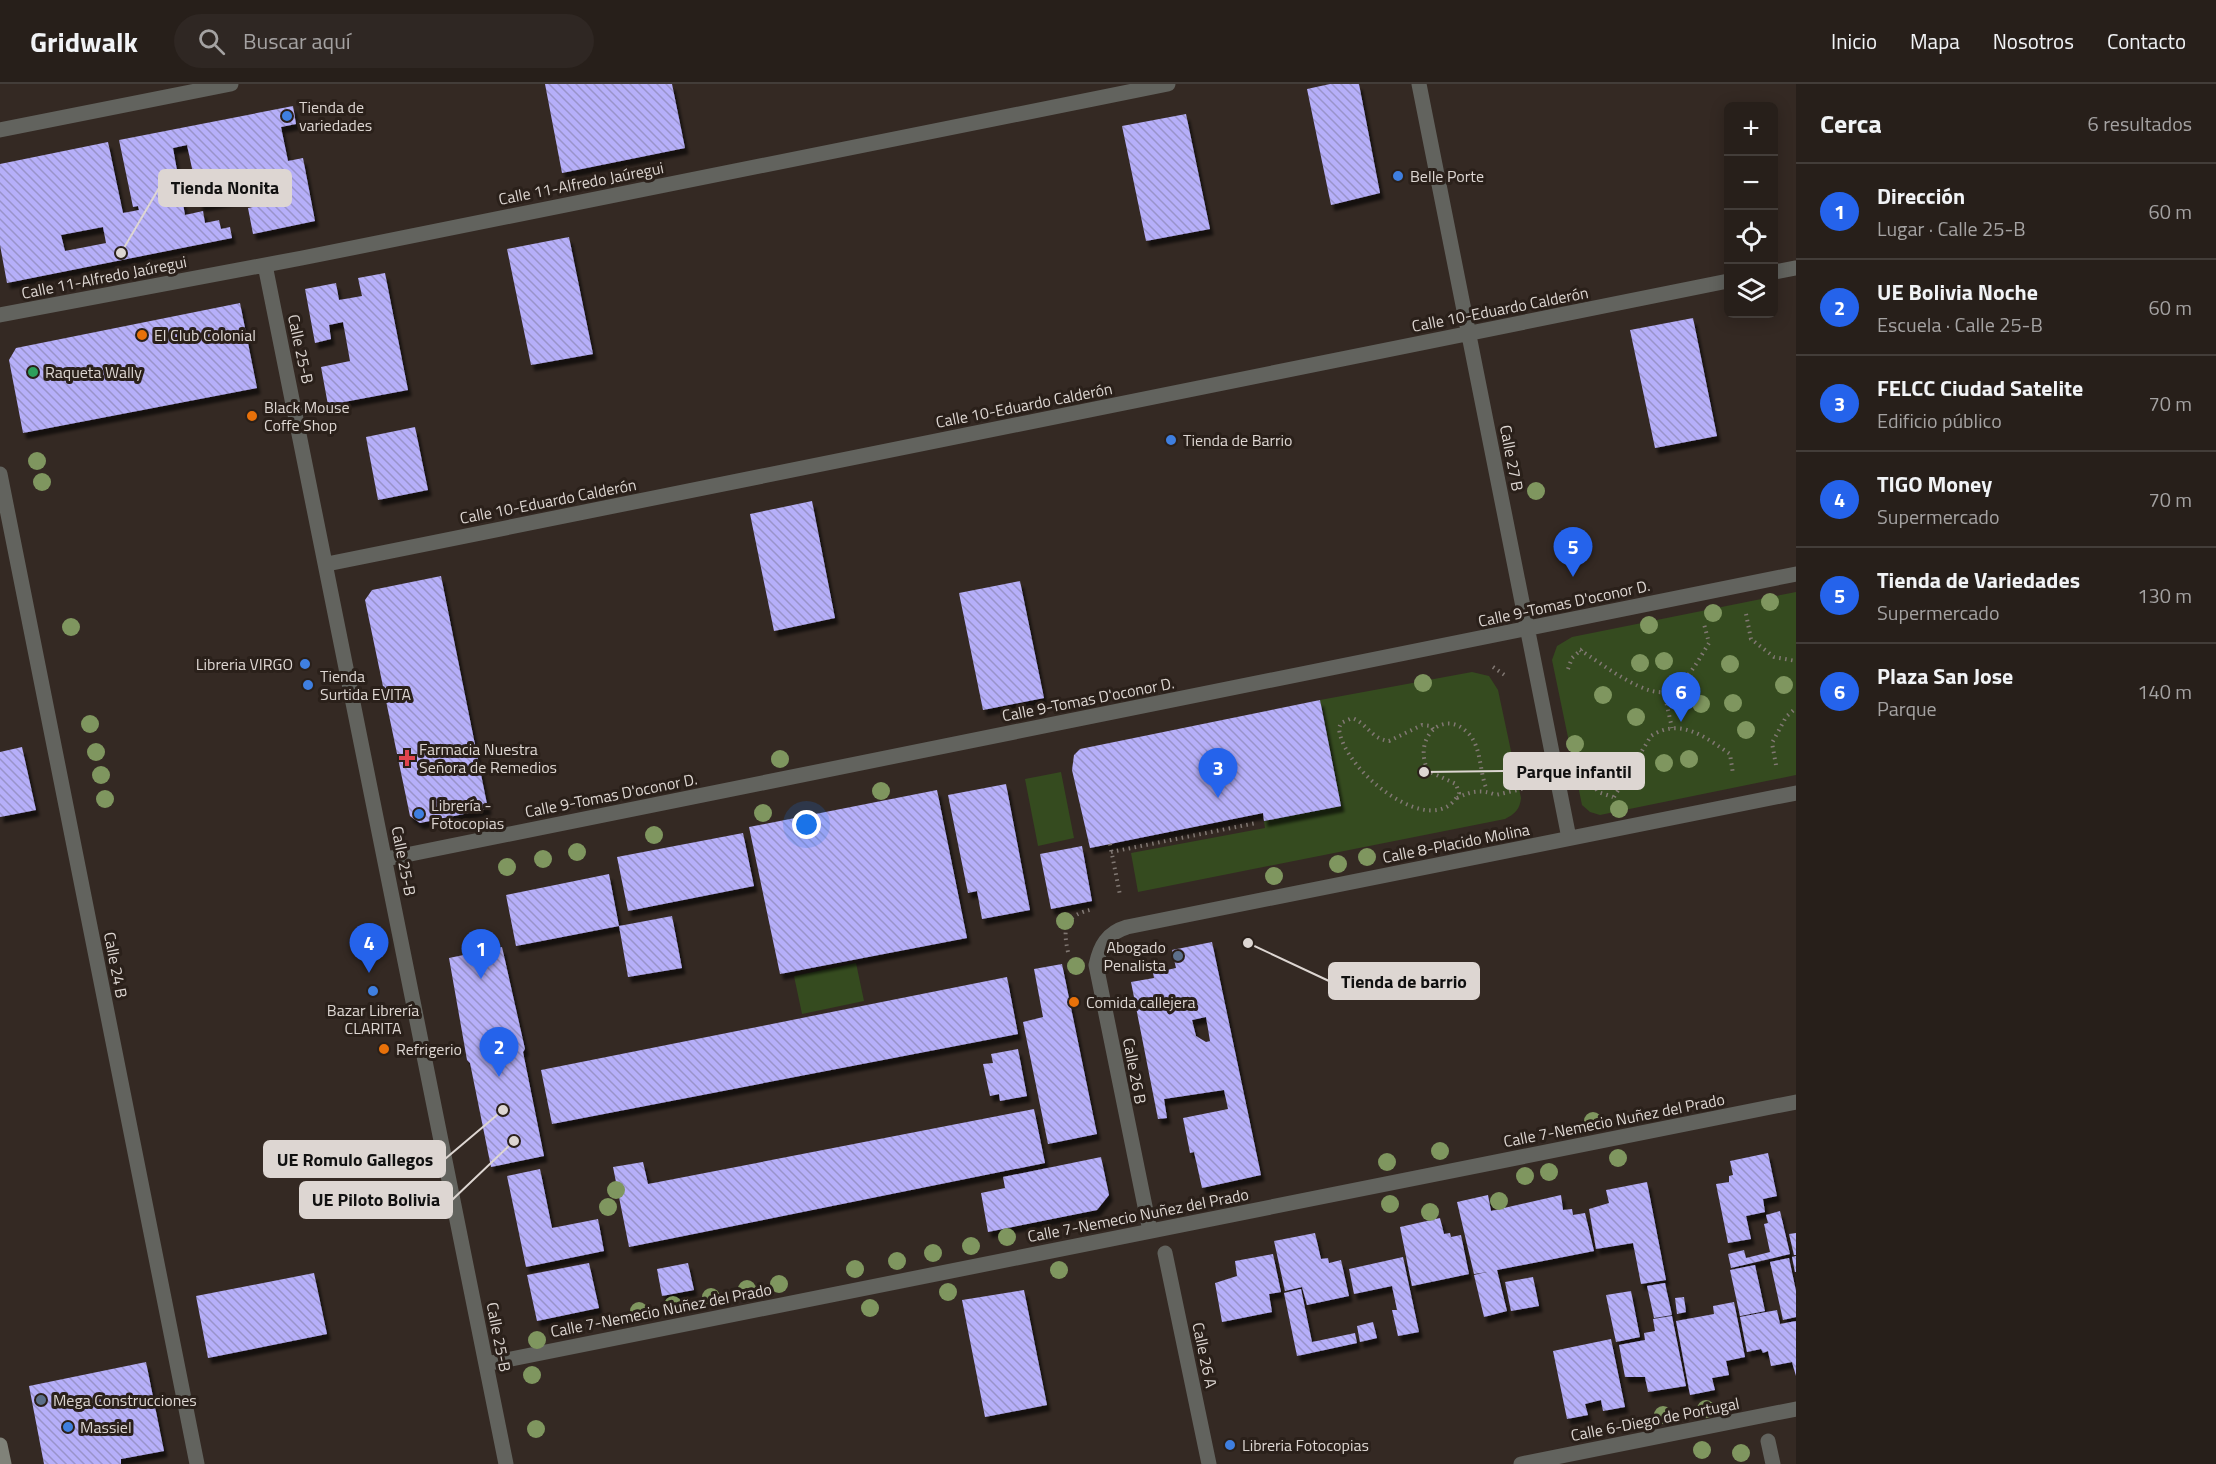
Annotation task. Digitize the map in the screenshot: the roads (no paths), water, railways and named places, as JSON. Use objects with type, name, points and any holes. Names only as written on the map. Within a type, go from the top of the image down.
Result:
[{"type":"main road","points":[[0,1445],[4,1464]]},
{"type":"street","points":[[0,129],[231,84]]},
{"type":"street","name":"Calle 11-Alfredo Jaúregui","points":[[0,315],[265,265],[1168,84]]},
{"type":"street","name":"Calle 27 B","points":[[1419,84],[1569,838]]},
{"type":"street","name":"Calle 25-B","points":[[265,265],[327,564],[506,1464]]},
{"type":"street","points":[[1778,271],[1796,268]]},
{"type":"street","name":"Calle 10-Eduardo Calderón","points":[[327,564],[1724,282]]},
{"type":"street","name":"Calle 24 B","points":[[0,474],[197,1464]]},
{"type":"street","name":"Calle 9-Tomas D'oconor D.","points":[[386,859],[1796,574]]},
{"type":"street","name":"Calle 8-Placido Molina","points":[[1123,928],[1796,793]]},
{"type":"street","name":"Calle 26 B","points":[[1123,928],[1104,942],[1096,965],[1149,1231]]},
{"type":"street","name":"Calle 7-Nemecio Nuñez del Prado","points":[[486,1364],[1796,1102]]},
{"type":"street","name":"Calle 26 A","points":[[1165,1253],[1209,1464]]},
{"type":"street","name":"Calle 6-Diego de Portugal","points":[[1521,1464],[1796,1409]]},
{"type":"street","points":[[1768,1441],[1773,1464]]},
{"type":"place","name":"Tienda de variedades","points":[[287,116]]},
{"type":"place","name":"Belle Porte","points":[[1398,176]]},
{"type":"place","name":"Tienda Nonita","points":[[121,253]]},
{"type":"place","name":"El Club Colonial","points":[[142,335]]},
{"type":"place","name":"Raqueta Wally","points":[[33,372]]},
{"type":"place","name":"Black Mouse Coffe Shop","points":[[252,416]]},
{"type":"place","name":"Tienda de Barrio","points":[[1171,440]]},
{"type":"place","name":"Tienda de Variedades","points":[[1573,577]]},
{"type":"place","name":"Libreria VIRGO","points":[[305,664]]},
{"type":"place","name":"Tienda Surtida EVITA","points":[[308,685]]},
{"type":"place","name":"Plaza San Jose","points":[[1681,722]]},
{"type":"place","name":"Farmacia Nuestra Señora de Remedios","points":[[407,758]]},
{"type":"place","name":"Parque infantil","points":[[1424,772]]},
{"type":"place","name":"FELCC Ciudad Satelite","points":[[1218,798]]},
{"type":"place","name":"Librería - Fotocopias","points":[[419,814]]},
{"type":"place","name":"Tienda de barrio","points":[[1248,943]]},
{"type":"place","name":"Abogado Penalista","points":[[1178,956]]},
{"type":"place","name":"TIGO Money","points":[[369,973]]},
{"type":"place","name":"Dirección","points":[[481,979]]},
{"type":"place","name":"Bazar Librería CLARITA","points":[[373,991]]},
{"type":"place","name":"Comida callejera","points":[[1074,1002]]},
{"type":"place","name":"Refrigerio","points":[[384,1049]]},
{"type":"place","name":"UE Bolivia Noche","points":[[499,1077]]},
{"type":"place","name":"UE Romulo Gallegos","points":[[503,1110]]},
{"type":"place","name":"UE Piloto Bolivia","points":[[514,1141]]},
{"type":"place","name":"Mega Construcciones","points":[[41,1400]]},
{"type":"place","name":"Massiel","points":[[68,1427]]},
{"type":"place","name":"Libreria Fotocopias","points":[[1230,1445]]}]
